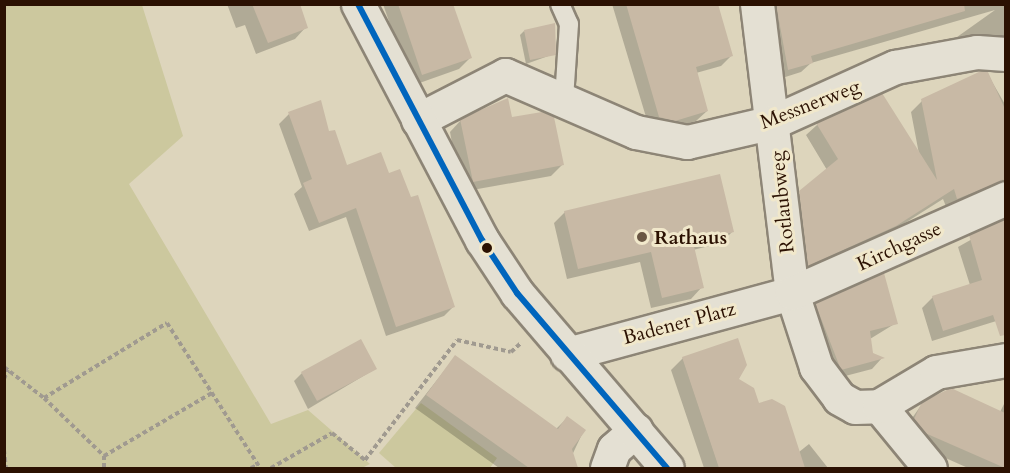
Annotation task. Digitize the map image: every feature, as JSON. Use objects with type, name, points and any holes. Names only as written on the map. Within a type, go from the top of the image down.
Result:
[{"type":"street","points":[[357,4],[482,240],[541,325],[668,468]]},
{"type":"street","name":"Rotlaubweg","points":[[757,4],[792,293],[816,368],[839,398],[855,407],[879,406]]},
{"type":"street","name":"Messnerweg","points":[[418,120],[505,75],[636,132],[687,142],[773,122],[895,68],[977,52],[1005,54]]},
{"type":"street","name":"Kirchgasse","points":[[792,293],[1005,198]]},
{"type":"street","name":"Badener Platz","points":[[567,354],[792,293]]},
{"type":"street","points":[[930,468],[879,406],[936,372],[1005,360]]},
{"type":"street","points":[[607,468],[614,449],[636,430]]},
{"type":"lane","points":[[560,4],[569,24],[564,100]]},
{"type":"path","points":[[44,398],[167,323],[259,466],[251,468]]},
{"type":"path","points":[[272,468],[332,433],[364,460],[457,340],[511,352],[541,325]]},
{"type":"path","points":[[4,379],[6,369],[44,398],[104,456],[104,468]]},
{"type":"path","points":[[104,456],[212,393]]},
{"type":"path","points":[[4,450],[6,468]]},
{"type":"shaded area","points":[[4,5],[142,5],[183,136],[129,184],[271,424],[308,410],[370,464],[362,468],[5,468]]},
{"type":"shaded area","points":[[421,403],[497,458],[490,468],[396,468],[379,453]]},
{"type":"building","points":[[252,4],[300,4],[308,28],[268,43]]},
{"type":"building","points":[[398,4],[453,4],[472,58],[422,75]]},
{"type":"building","points":[[626,4],[718,4],[733,56],[696,67],[708,111],[675,121],[659,117]]},
{"type":"building","points":[[776,4],[964,4],[965,11],[811,56],[813,63],[788,70]]},
{"type":"building","points":[[555,23],[556,55],[530,60],[524,30]]},
{"type":"building","points":[[981,71],[988,72],[1005,109],[1005,180],[957,199],[954,189],[896,226],[808,266],[799,191],[838,159],[816,123],[882,93],[937,180],[921,99]]},
{"type":"building","points":[[508,98],[512,117],[542,112],[554,117],[564,165],[473,182],[460,119]]},
{"type":"building","points":[[321,100],[329,131],[335,130],[347,165],[381,152],[389,173],[400,169],[411,197],[418,195],[455,307],[396,327],[356,208],[319,223],[303,183],[312,179],[288,112]]},
{"type":"building","name":"Rathaus","points":[[720,174],[734,232],[693,242],[704,288],[662,298],[651,252],[578,269],[564,211]]},
{"type":"building","points":[[1005,219],[1005,335],[1000,336],[993,315],[943,331],[932,296],[982,280],[969,235]]},
{"type":"building","points":[[884,273],[898,324],[870,331],[873,353],[885,358],[841,370],[815,303]]},
{"type":"building","points":[[738,338],[747,365],[739,379],[754,388],[759,403],[772,399],[785,406],[805,468],[719,468],[682,357]]},
{"type":"building","points":[[361,339],[377,369],[317,401],[301,372]]},
{"type":"building","points":[[455,355],[558,429],[567,416],[586,430],[572,449],[578,468],[529,468],[426,395]]},
{"type":"building","points":[[951,388],[1005,413],[1005,468],[925,433],[914,419],[922,402]]},
{"type":"transit line","points":[[358,4],[482,240],[517,293],[667,468]]},
{"type":"place","name":"Rathaus","points":[[642,237]]}]
